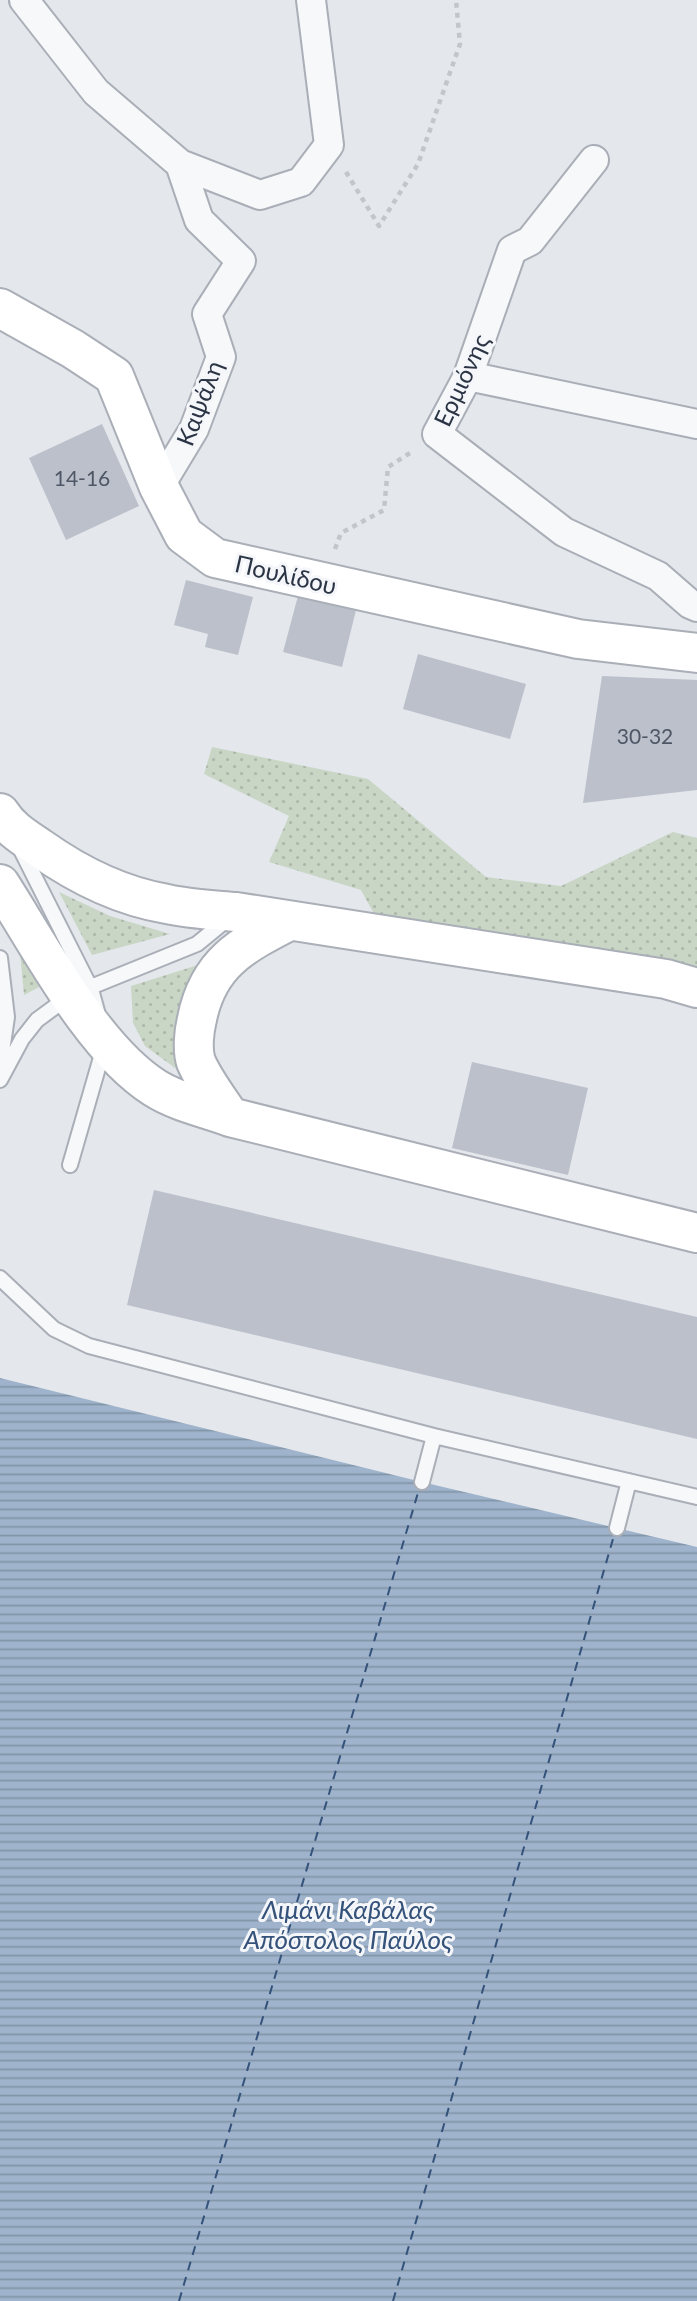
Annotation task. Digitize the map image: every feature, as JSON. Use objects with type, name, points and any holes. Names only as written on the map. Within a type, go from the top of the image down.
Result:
[{"type":"street","points":[[29,2],[96,92],[180,164],[260,195],[301,182],[330,145],[311,0]]},
{"type":"street","name":"Ερμιόνης","points":[[437,434],[468,376],[512,250],[530,241],[594,160]]},
{"type":"street","name":"Καψάλη","points":[[159,487],[194,429],[221,357],[207,314],[241,261],[199,220],[180,164]]},
{"type":"street","name":"Πουλίδου","points":[[0,308],[73,349],[114,376],[159,487],[184,535],[215,558],[578,639],[697,653]]},
{"type":"street","points":[[468,376],[697,424]]},
{"type":"street","points":[[437,434],[564,532],[659,576],[690,604],[697,607]]},
{"type":"street","points":[[4,819],[52,857],[91,880],[167,905],[236,912],[666,979],[697,988]]},
{"type":"street","points":[[0,884],[81,992],[105,1043],[133,1072],[158,1090],[230,1117],[697,1233]]},
{"type":"street","points":[[230,1117],[195,1059],[195,1028],[201,996],[220,967],[248,942],[289,921]]},
{"type":"lane","points":[[4,819],[81,992]]},
{"type":"lane","points":[[0,1080],[22,1039],[37,1020],[81,992],[197,944],[236,912]]},
{"type":"lane","points":[[0,958],[7,1017],[0,1065]]},
{"type":"lane","points":[[70,1165],[105,1043]]},
{"type":"lane","points":[[0,1278],[54,1329],[89,1346],[434,1436],[697,1497]]},
{"type":"lane","points":[[422,1482],[434,1436]]},
{"type":"lane","points":[[617,1528],[629,1481]]},
{"type":"path","points":[[330,145],[379,226],[418,164],[456,56],[460,44],[456,0]]},
{"type":"path","name":"Ερμιόνης","points":[[321,582],[341,533],[384,510],[388,467],[437,434]]},
{"type":"green space","points":[[212,747],[368,779],[486,877],[561,886],[673,832],[697,838],[697,971],[379,923],[361,890],[269,862],[289,816],[204,774]]},
{"type":"green space","points":[[59,892],[110,916],[170,934],[92,955]]},
{"type":"green space","points":[[20,952],[39,987],[24,995]]},
{"type":"green space","points":[[198,965],[181,998],[178,1022],[182,1073],[145,1046],[133,1023],[131,986]]},
{"type":"water","name":"Λιμάνι Καβάλας Απόστολος Παύλος","points":[[0,1378],[697,1547],[697,2301],[0,2301]]},
{"type":"building","points":[[102,424],[139,506],[66,540],[29,458]]},
{"type":"building","points":[[186,580],[253,597],[238,655],[205,647],[208,634],[174,625]]},
{"type":"building","points":[[298,596],[356,610],[342,667],[283,652]]},
{"type":"building","points":[[418,654],[526,684],[510,739],[403,709]]},
{"type":"building","points":[[602,676],[697,680],[697,790],[583,803]]},
{"type":"building","points":[[472,1062],[588,1088],[568,1175],[452,1148]]},
{"type":"building","points":[[154,1190],[697,1317],[697,1439],[127,1305]]},
{"type":"ferry route","points":[[179,2301],[420,1486]]},
{"type":"ferry route","points":[[393,2301],[615,1532]]}]
